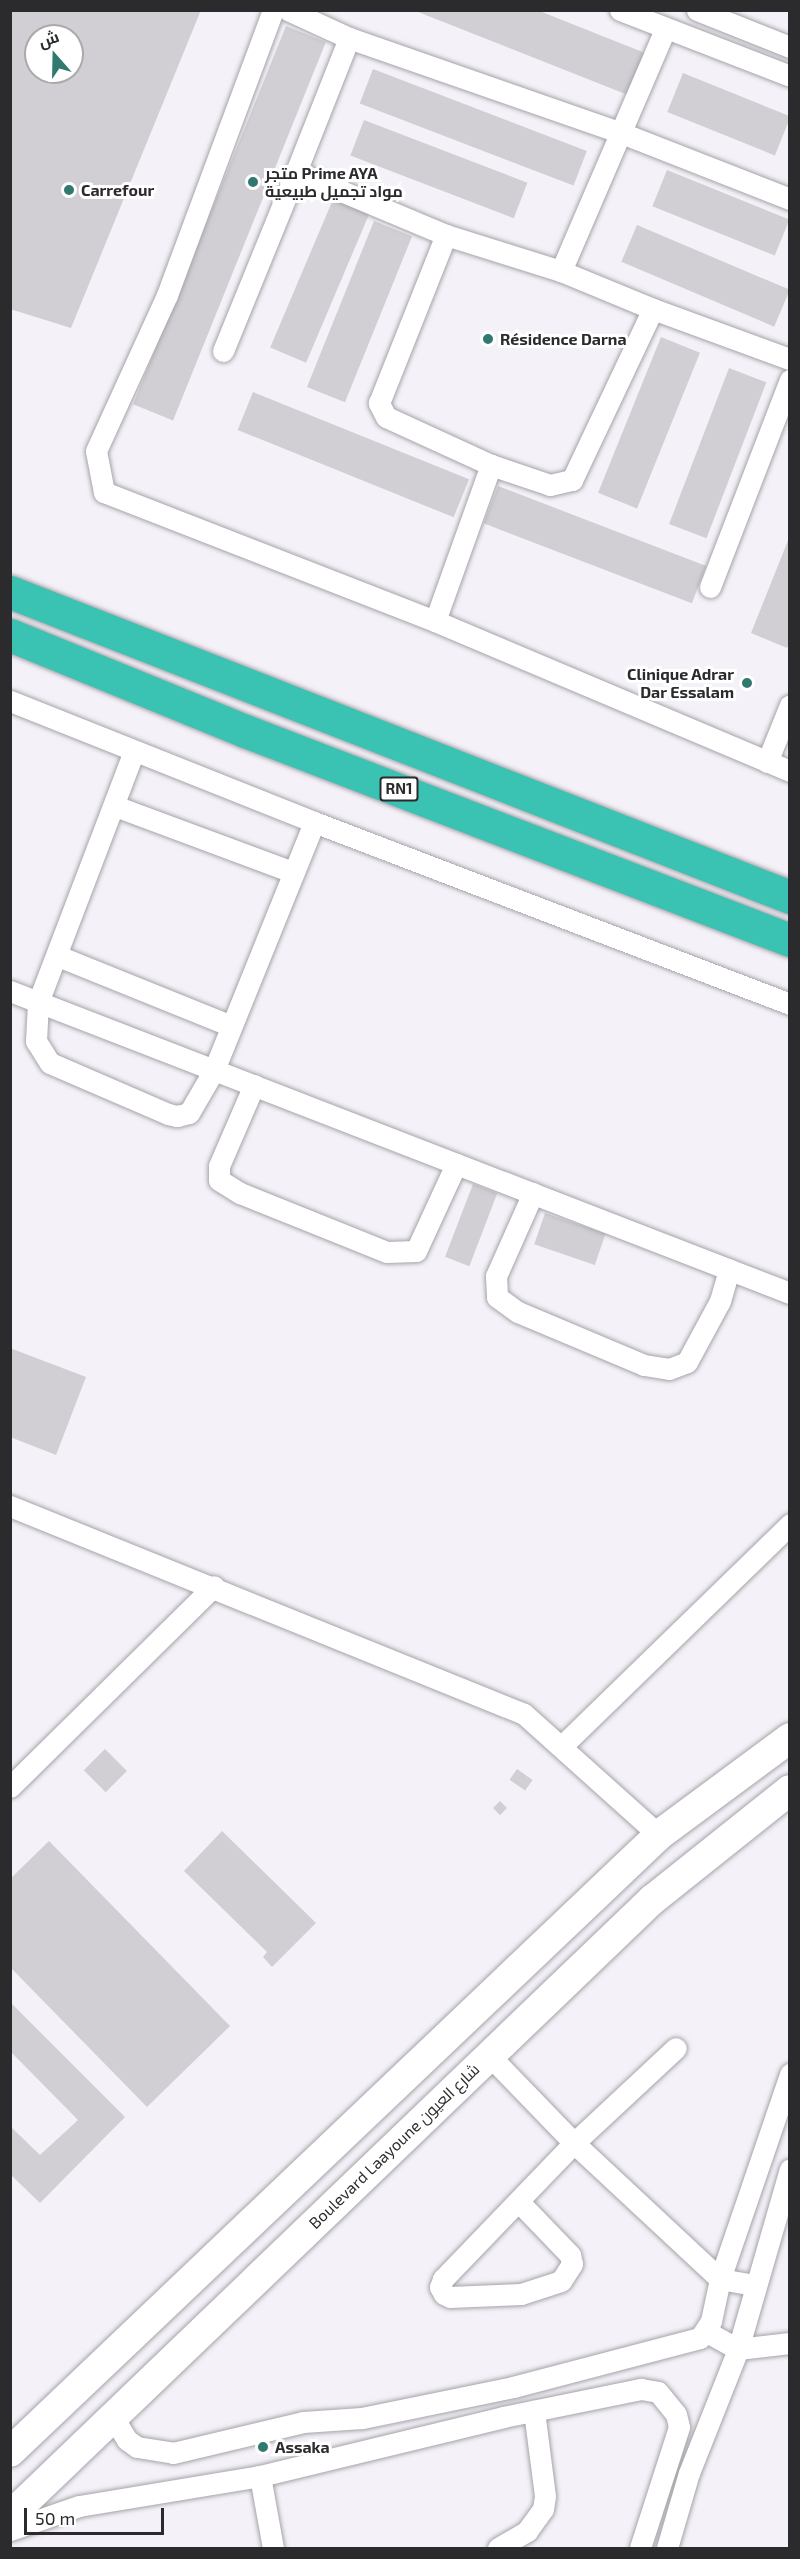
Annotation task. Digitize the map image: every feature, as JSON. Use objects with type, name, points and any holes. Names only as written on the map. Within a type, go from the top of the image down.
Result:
[{"type":"highway","name":"RN1","points":[[10,592],[789,897]]},
{"type":"highway","name":"RN1","points":[[10,635],[256,735],[789,940]]},
{"type":"street","points":[[273,10],[167,295],[96,451],[98,475],[104,492],[435,621],[789,771]]},
{"type":"street","points":[[288,10],[349,38],[619,132],[789,199]]},
{"type":"street","points":[[620,10],[789,76]]},
{"type":"street","points":[[697,10],[789,47]]},
{"type":"street","points":[[561,271],[665,29]]},
{"type":"street","points":[[223,351],[349,38]]},
{"type":"street","points":[[296,172],[446,235],[561,271],[654,309],[789,359]]},
{"type":"street","points":[[446,235],[380,408],[386,417],[491,465],[550,485],[572,480],[654,309]]},
{"type":"street","points":[[710,587],[789,380]]},
{"type":"street","points":[[435,621],[491,465]]},
{"type":"street","points":[[10,701],[314,822],[789,1004]]},
{"type":"street","points":[[767,762],[789,705]]},
{"type":"street","points":[[134,751],[58,956],[38,1003],[36,1041],[50,1064],[168,1114],[177,1116],[189,1113],[214,1070],[314,822]]},
{"type":"street","points":[[115,806],[292,872]]},
{"type":"street","points":[[58,956],[231,1026]]},
{"type":"street","points":[[10,991],[789,1293]]},
{"type":"street","points":[[254,1085],[219,1166],[219,1180],[240,1193],[387,1252],[416,1251],[456,1164]]},
{"type":"street","points":[[533,1193],[496,1276],[497,1297],[518,1312],[644,1365],[669,1369],[687,1362],[720,1301],[729,1269]]},
{"type":"street","points":[[10,1506],[503,1703],[536,1721],[659,1834]]},
{"type":"street","points":[[563,1745],[789,1524]]},
{"type":"street","points":[[10,1787],[214,1586]]},
{"type":"street","points":[[10,2452],[659,1834],[789,1738]]},
{"type":"street","name":"Boulevard Laayoune شارع العيون","points":[[10,2516],[114,2419],[488,2054],[652,1900],[789,1790]]},
{"type":"street","points":[[519,2202],[570,2255],[572,2264],[561,2280],[521,2294],[450,2297],[444,2294],[440,2287],[443,2279],[574,2143],[676,2048]]},
{"type":"street","points":[[488,2054],[574,2143],[720,2279],[753,2285]]},
{"type":"street","points":[[114,2419],[127,2440],[137,2447],[173,2453],[303,2422],[362,2418],[513,2387],[689,2341],[706,2332],[720,2279],[789,2074]]},
{"type":"street","points":[[667,2548],[689,2473],[738,2349],[753,2285],[786,2193],[789,2169]]},
{"type":"street","points":[[706,2332],[738,2349],[789,2343]]},
{"type":"street","points":[[10,2530],[79,2506],[260,2476],[534,2411],[641,2389],[658,2392],[671,2406],[679,2427],[640,2548]]},
{"type":"street","points":[[498,2548],[527,2532],[543,2509],[545,2496],[534,2411]]},
{"type":"street","points":[[260,2476],[273,2548]]},
{"type":"building","name":"Carrefour","points":[[10,10],[201,10],[71,328],[10,309]]},
{"type":"building","points":[[413,10],[537,10],[645,53],[628,95]]},
{"type":"building","points":[[286,26],[326,42],[173,420],[133,404]]},
{"type":"building","points":[[373,69],[587,151],[574,186],[360,104]]},
{"type":"building","points":[[683,73],[790,116],[775,155],[667,112]]},
{"type":"building","points":[[364,120],[527,183],[514,218],[350,155]]},
{"type":"building","points":[[667,170],[789,219],[775,256],[652,206]]},
{"type":"building","points":[[337,190],[373,205],[306,363],[270,347]]},
{"type":"building","points":[[374,221],[412,236],[345,402],[307,387]]},
{"type":"building","points":[[637,225],[790,290],[774,327],[621,262]]},
{"type":"building","points":[[661,337],[700,353],[637,509],[598,493]]},
{"type":"building","points":[[729,368],[766,382],[706,538],[669,524]]},
{"type":"building","points":[[253,392],[469,479],[454,517],[238,430]]},
{"type":"building","points":[[498,486],[706,566],[692,603],[484,523]]},
{"type":"building","points":[[789,538],[790,642],[787,648],[751,633]]},
{"type":"building","points":[[473,1184],[497,1193],[469,1266],[445,1257]]},
{"type":"building","points":[[545,1213],[606,1234],[595,1265],[534,1244]]},
{"type":"building","points":[[10,1348],[86,1377],[56,1455],[10,1437]]},
{"type":"building","points":[[105,1749],[127,1771],[106,1792],[84,1770]]},
{"type":"building","points":[[517,1769],[533,1780],[525,1791],[510,1780]]},
{"type":"building","points":[[500,1801],[507,1808],[500,1815],[493,1808]]},
{"type":"building","points":[[222,1831],[316,1923],[272,1967],[263,1957],[267,1952],[184,1871]]},
{"type":"building","points":[[49,1841],[230,2026],[147,2107],[10,1967],[10,1879]]},
{"type":"building","points":[[10,2002],[125,2117],[40,2203],[10,2174],[10,2126],[40,2155],[78,2120],[10,2051]]},
{"type":"place","name":"متجر Prime AYA مواد تجميل طبيعية","points":[[253,182]]},
{"type":"place","name":"Carrefour","points":[[69,190]]},
{"type":"place","name":"Résidence Darna","points":[[488,339]]},
{"type":"place","name":"Clinique Adrar Dar Essalam","points":[[747,683]]},
{"type":"place","name":"Assaka","points":[[263,2447]]}]
